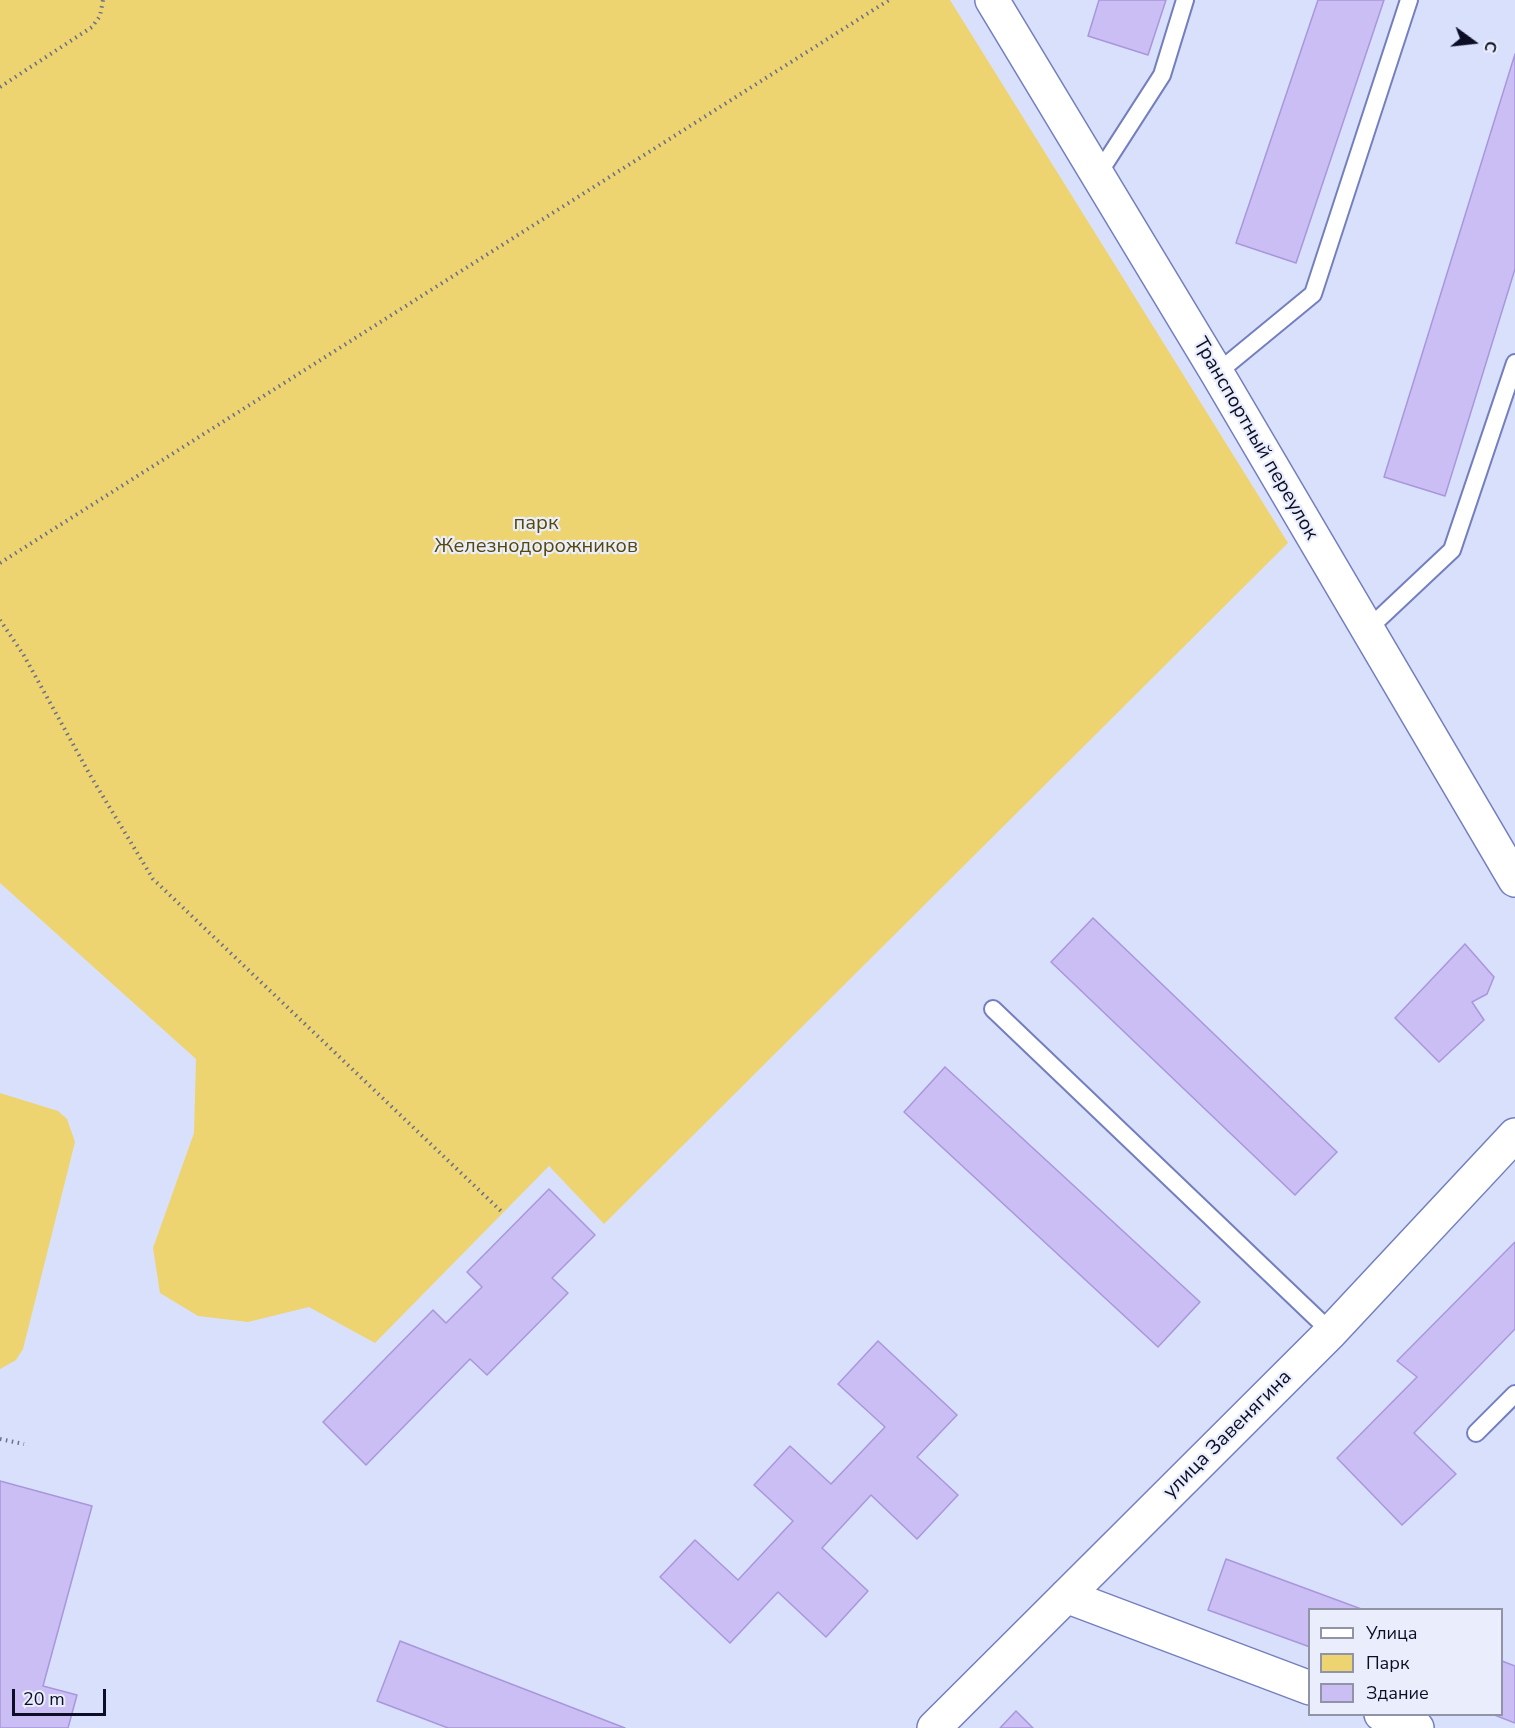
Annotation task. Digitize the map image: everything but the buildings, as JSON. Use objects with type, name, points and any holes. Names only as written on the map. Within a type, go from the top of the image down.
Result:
[{"type":"street","name":"Транспортный переулок","points":[[992,0],[1217,373],[1515,880]]},
{"type":"street","name":"улица Завенягина","points":[[934,1728],[1331,1332],[1515,1135]]},
{"type":"street","points":[[1066,1596],[1308,1687]]},
{"type":"street","points":[[1386,1716],[1417,1728]]},
{"type":"lane","points":[[1097,176],[1162,75],[1185,0]]},
{"type":"lane","points":[[1217,373],[1313,294],[1409,0]]},
{"type":"lane","points":[[1367,630],[1452,550],[1515,363]]},
{"type":"lane","points":[[993,1009],[1331,1332]]},
{"type":"lane","points":[[1476,1433],[1515,1394]]},
{"type":"path","points":[[0,87],[92,27],[100,16],[103,0]]},
{"type":"path","points":[[0,562],[889,0]]},
{"type":"path","points":[[0,620],[23,654],[90,775],[153,879],[503,1213]]},
{"type":"path","points":[[0,1439],[24,1444]]},
{"type":"green space","name":"парк Железнодорожников","points":[[0,0],[950,0],[1288,543],[604,1224],[549,1166],[375,1343],[309,1307],[248,1322],[198,1316],[160,1293],[153,1248],[194,1133],[196,1059],[0,883]]},
{"type":"green space","points":[[0,1093],[58,1111],[67,1119],[75,1142],[23,1349],[16,1360],[0,1369]]}]
